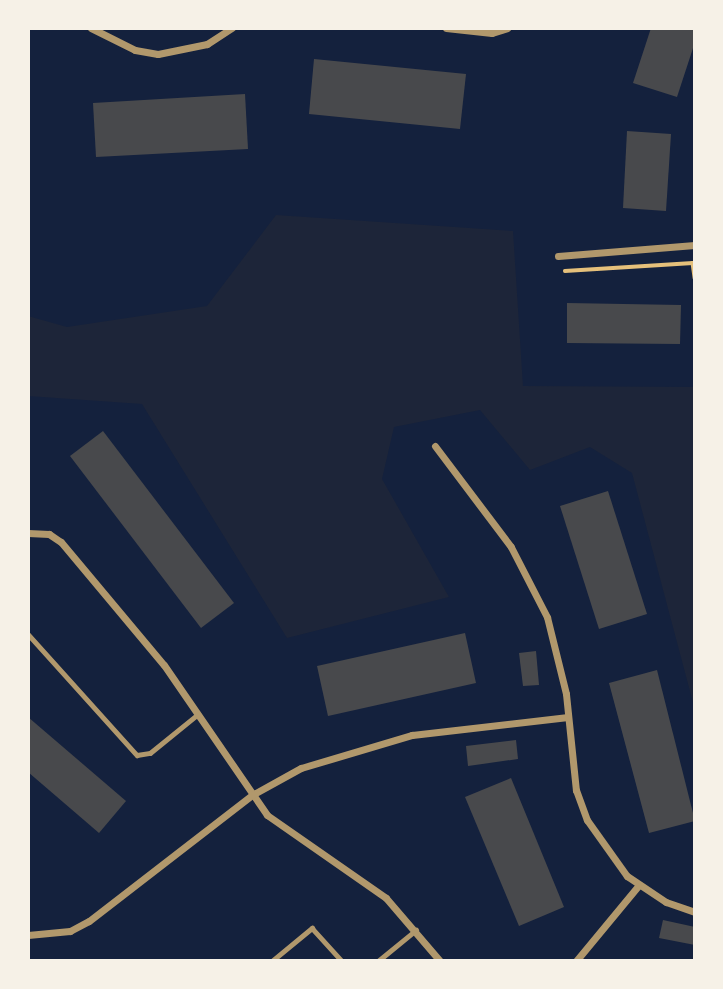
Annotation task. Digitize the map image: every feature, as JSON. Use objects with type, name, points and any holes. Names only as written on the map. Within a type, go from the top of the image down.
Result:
[{"type":"street","points":[[91,28],[135,50],[158,54],[207,44],[232,28]]},
{"type":"street","points":[[446,28],[492,33],[507,28]]},
{"type":"street","points":[[558,256],[695,245]]},
{"type":"street","points":[[435,446],[531,581],[559,655],[568,717],[569,753],[587,820],[602,847],[638,886],[695,912]]},
{"type":"street","points":[[28,533],[49,534],[61,542],[164,665],[252,795],[282,829],[352,871],[416,929],[440,961]]},
{"type":"street","points":[[28,935],[70,930],[89,921],[252,795],[301,768],[412,734],[568,717]]},
{"type":"street","points":[[576,961],[638,886]]},
{"type":"lane","points":[[28,634],[137,755],[150,753],[197,715]]},
{"type":"lane","points":[[271,961],[312,928],[342,961]]},
{"type":"lane","points":[[377,961],[416,929]]},
{"type":"path","points":[[559,272],[693,263],[695,278]]},
{"type":"shaded area","points":[[276,215],[513,231],[523,386],[695,387],[695,710],[632,473],[590,447],[530,470],[480,410],[394,427],[382,479],[449,597],[287,638],[142,404],[28,396],[28,316],[67,327],[207,306]]},
{"type":"building","points":[[651,28],[695,28],[695,42],[677,97],[633,83]]},
{"type":"building","points":[[314,59],[466,74],[460,129],[309,114]]},
{"type":"building","points":[[245,94],[248,149],[96,157],[93,103]]},
{"type":"building","points":[[627,131],[671,134],[666,211],[623,208]]},
{"type":"building","points":[[567,303],[681,305],[680,344],[567,343]]},
{"type":"building","points":[[103,431],[234,603],[201,628],[70,456]]},
{"type":"building","points":[[608,491],[647,614],[599,629],[560,506]]},
{"type":"building","points":[[465,633],[476,683],[328,716],[317,666]]},
{"type":"building","points":[[536,651],[539,685],[523,686],[519,653]]},
{"type":"building","points":[[657,670],[695,821],[649,833],[609,683]]},
{"type":"building","points":[[28,717],[126,801],[99,833],[28,772]]},
{"type":"building","points":[[516,740],[518,759],[468,766],[466,746]]},
{"type":"building","points":[[511,778],[564,907],[519,926],[465,797]]},
{"type":"building","points":[[663,920],[695,927],[695,945],[659,938]]}]
